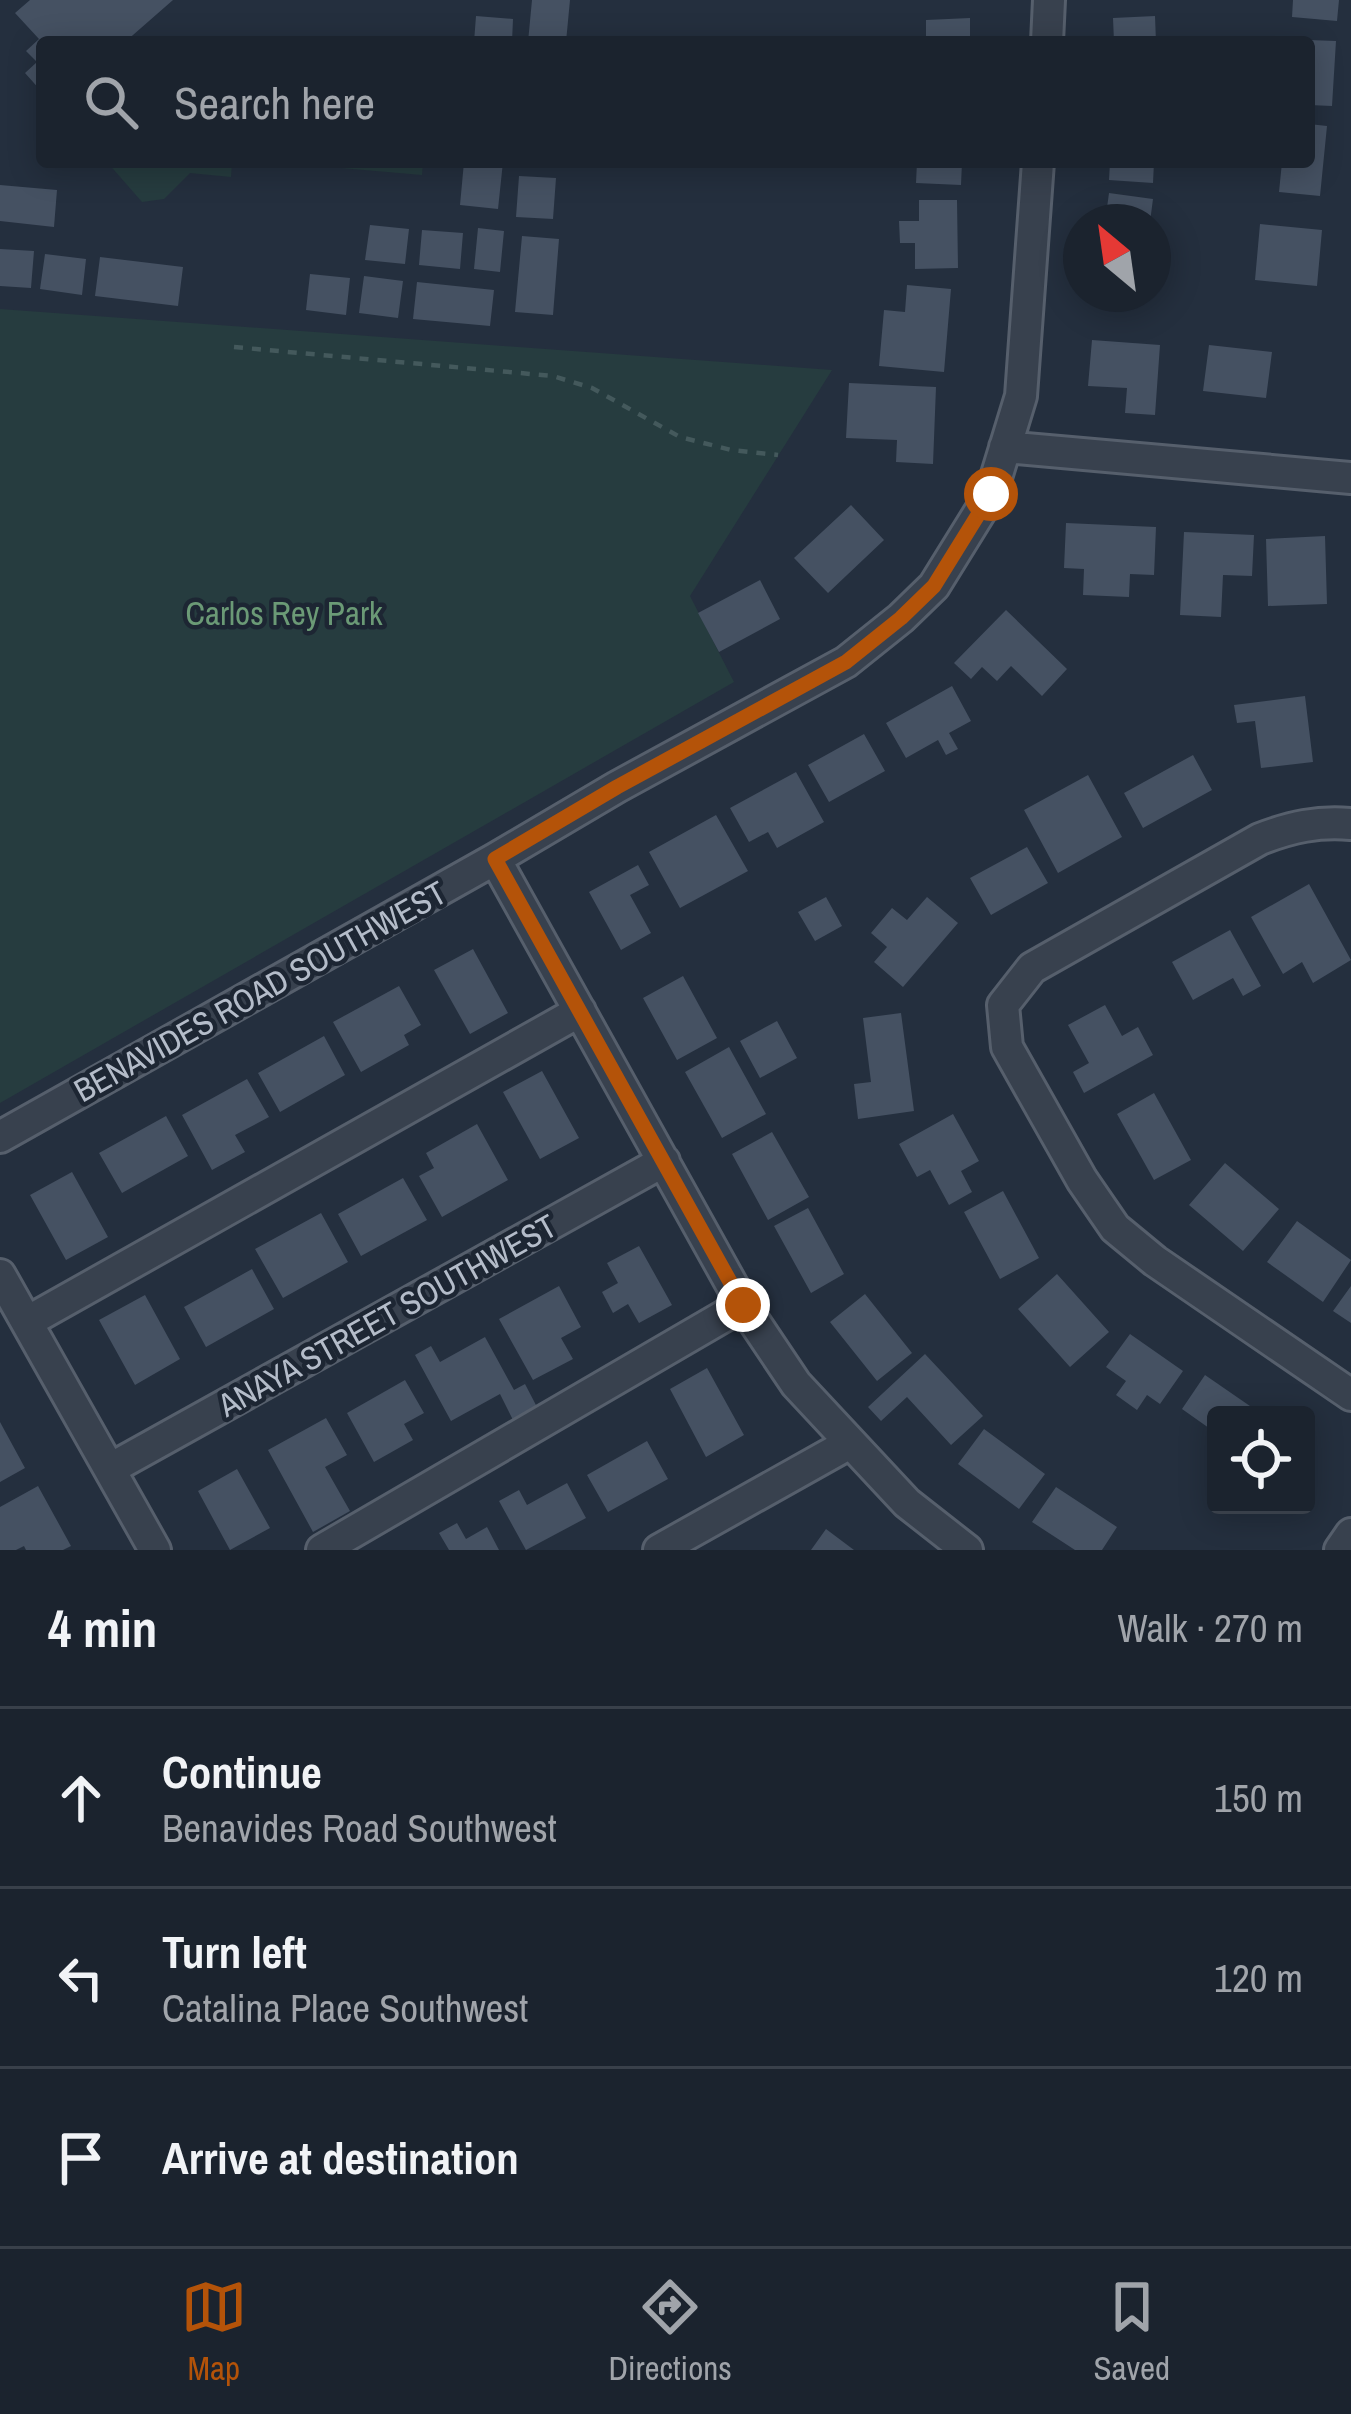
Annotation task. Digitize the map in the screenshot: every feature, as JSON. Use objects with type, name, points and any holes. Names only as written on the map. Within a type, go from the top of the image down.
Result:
[{"type":"street","points":[[1047,36],[1049,0]]},
{"type":"street","name":"BENAVIDES ROAD SOUTHWEST","points":[[0,1137],[846,662],[901,618],[934,586],[991,494],[1022,396],[1038,168]]},
{"type":"street","points":[[1005,446],[1351,478]]},
{"type":"street","points":[[1351,824],[1295,826],[1260,839],[1032,968],[1003,1005],[1007,1047],[1082,1180],[1115,1228],[1155,1261],[1351,1395]]},
{"type":"street","points":[[495,859],[743,1305],[796,1384],[907,1503],[967,1550]]},
{"type":"street","points":[[27,1322],[580,1011]]},
{"type":"street","name":"ANAYA STREET SOUTHWEST","points":[[110,1469],[664,1161]]},
{"type":"street","points":[[0,1275],[155,1550]]},
{"type":"street","points":[[322,1550],[743,1305]]},
{"type":"street","points":[[659,1550],[850,1444]]},
{"type":"street","points":[[1340,1550],[1351,1534]]},
{"type":"path","points":[[234,347],[553,376],[592,388],[680,437],[778,455]]},
{"type":"green space","points":[[112,168],[232,168],[231,177],[190,173],[164,199],[142,202]]},
{"type":"green space","points":[[341,168],[423,168],[422,175]]},
{"type":"green space","name":"Carlos Rey Park","points":[[0,309],[832,370],[690,596],[734,682],[0,1103]]},
{"type":"building","points":[[30,0],[173,0],[132,36],[36,36],[15,13]]},
{"type":"building","points":[[532,0],[570,0],[567,36],[529,36]]},
{"type":"building","points":[[1293,0],[1339,0],[1337,21],[1292,17]]},
{"type":"building","points":[[476,16],[513,19],[512,36],[474,36]]},
{"type":"building","points":[[1155,16],[1156,36],[1114,36],[1113,18]]},
{"type":"building","points":[[970,18],[970,36],[926,36],[926,20]]},
{"type":"building","points":[[1315,40],[1336,41],[1332,106],[1315,105]]},
{"type":"building","points":[[36,42],[36,61],[26,51]]},
{"type":"building","points":[[36,63],[36,85],[25,73]]},
{"type":"building","points":[[1315,125],[1327,126],[1320,196],[1279,192],[1281,168],[1315,168]]},
{"type":"building","points":[[463,168],[502,168],[498,209],[460,205]]},
{"type":"building","points":[[917,168],[962,168],[961,185],[916,183]]},
{"type":"building","points":[[1110,168],[1154,168],[1153,183],[1109,180]]},
{"type":"building","points":[[519,176],[556,178],[553,219],[516,217]]},
{"type":"building","points":[[0,185],[57,190],[54,227],[0,221]]},
{"type":"building","points":[[1109,193],[1153,199],[1152,204],[1107,204]]},
{"type":"building","points":[[919,200],[957,200],[958,268],[915,269],[915,243],[900,243],[899,221],[919,221]]},
{"type":"building","points":[[1260,224],[1322,230],[1317,286],[1255,280]]},
{"type":"building","points":[[370,225],[409,229],[405,264],[365,260]]},
{"type":"building","points":[[478,228],[504,231],[500,272],[474,269]]},
{"type":"building","points":[[422,230],[463,233],[460,269],[419,265]]},
{"type":"building","points":[[522,236],[559,239],[553,315],[515,312]]},
{"type":"building","points":[[0,249],[34,251],[31,288],[0,286]]},
{"type":"building","points":[[45,254],[86,259],[82,295],[40,289]]},
{"type":"building","points":[[100,257],[183,267],[178,306],[95,296]]},
{"type":"building","points":[[310,274],[350,278],[346,315],[306,310]]},
{"type":"building","points":[[364,276],[403,281],[398,318],[359,313]]},
{"type":"building","points":[[417,282],[494,290],[490,326],[413,319]]},
{"type":"building","points":[[907,285],[951,289],[944,372],[879,366],[884,310],[905,312]]},
{"type":"building","points":[[1092,340],[1160,345],[1155,415],[1125,413],[1127,388],[1088,386]]},
{"type":"building","points":[[1209,345],[1272,352],[1266,398],[1203,391]]},
{"type":"building","points":[[849,383],[936,387],[933,464],[896,462],[897,440],[846,438]]},
{"type":"building","points":[[851,505],[884,540],[828,593],[794,558]]},
{"type":"building","points":[[1066,523],[1156,527],[1154,575],[1130,574],[1129,597],[1083,595],[1084,569],[1064,568]]},
{"type":"building","points":[[1184,532],[1254,535],[1252,576],[1223,575],[1221,617],[1180,615]]},
{"type":"building","points":[[1325,536],[1327,604],[1268,606],[1266,539]]},
{"type":"building","points":[[760,580],[780,619],[719,652],[698,613]]},
{"type":"building","points":[[1006,610],[1067,669],[1042,696],[1011,666],[997,681],[982,667],[971,679],[954,663]]},
{"type":"building","points":[[952,686],[971,721],[949,733],[958,749],[946,755],[938,740],[906,758],[886,723]]},
{"type":"building","points":[[1305,696],[1313,762],[1261,768],[1255,721],[1237,723],[1234,705]]},
{"type":"building","points":[[864,734],[885,771],[829,802],[808,765]]},
{"type":"building","points":[[1193,755],[1212,790],[1143,828],[1124,793]]},
{"type":"building","points":[[796,772],[824,822],[777,848],[768,832],[749,842],[730,808]]},
{"type":"building","points":[[1088,775],[1122,837],[1058,873],[1024,810]]},
{"type":"building","points":[[716,815],[748,871],[680,908],[649,852]]},
{"type":"building","points":[[1027,847],[1048,883],[991,915],[970,878]]},
{"type":"building","points":[[638,865],[649,885],[630,895],[651,933],[621,950],[589,892]]},
{"type":"building","points":[[1309,884],[1351,960],[1313,983],[1302,962],[1283,974],[1251,917]]},
{"type":"building","points":[[826,897],[842,926],[815,941],[798,912]]},
{"type":"building","points":[[927,897],[958,923],[903,987],[874,962],[887,947],[871,933],[892,908],[907,920]]},
{"type":"building","points":[[1230,930],[1261,986],[1243,996],[1233,978],[1193,1000],[1172,962]]},
{"type":"building","points":[[473,949],[508,1013],[470,1034],[434,970]]},
{"type":"building","points":[[683,976],[717,1038],[677,1060],[643,998]]},
{"type":"building","points":[[399,986],[421,1025],[404,1035],[409,1045],[361,1072],[333,1022]]},
{"type":"building","points":[[1105,1005],[1122,1036],[1138,1027],[1153,1055],[1084,1093],[1073,1072],[1089,1063],[1068,1025]]},
{"type":"building","points":[[901,1013],[914,1111],[858,1119],[854,1084],[871,1082],[863,1018]]},
{"type":"building","points":[[777,1021],[797,1058],[760,1078],[740,1041]]},
{"type":"building","points":[[324,1036],[345,1075],[280,1112],[258,1073]]},
{"type":"building","points":[[729,1047],[766,1114],[722,1138],[685,1072]]},
{"type":"building","points":[[542,1071],[579,1138],[540,1159],[503,1092]]},
{"type":"building","points":[[247,1079],[269,1117],[235,1135],[245,1152],[212,1170],[182,1115]]},
{"type":"building","points":[[1154,1093],[1191,1160],[1154,1180],[1117,1114]]},
{"type":"building","points":[[953,1114],[979,1161],[961,1171],[972,1192],[949,1205],[930,1170],[917,1177],[899,1144]]},
{"type":"building","points":[[166,1116],[188,1156],[122,1193],[99,1153]]},
{"type":"building","points":[[477,1124],[508,1180],[442,1217],[419,1176],[434,1168],[426,1153]]},
{"type":"building","points":[[772,1132],[809,1197],[768,1220],[732,1154]]},
{"type":"building","points":[[1225,1163],[1279,1209],[1243,1251],[1189,1205]]},
{"type":"building","points":[[72,1172],[108,1237],[66,1260],[30,1195]]},
{"type":"building","points":[[403,1178],[427,1220],[361,1256],[338,1214]]},
{"type":"building","points":[[1003,1191],[1039,1258],[1000,1279],[964,1212]]},
{"type":"building","points":[[808,1208],[844,1274],[811,1293],[774,1226]]},
{"type":"building","points":[[321,1213],[348,1262],[283,1298],[255,1249]]},
{"type":"building","points":[[1297,1221],[1351,1260],[1323,1302],[1267,1262]]},
{"type":"building","points":[[639,1246],[672,1305],[639,1323],[628,1304],[613,1313],[602,1292],[618,1283],[607,1263]]},
{"type":"building","points":[[252,1269],[274,1309],[206,1347],[184,1307]]},
{"type":"building","points":[[1057,1274],[1109,1332],[1070,1367],[1018,1309]]},
{"type":"building","points":[[559,1286],[581,1327],[561,1338],[573,1359],[533,1380],[499,1319]]},
{"type":"building","points":[[1351,1286],[1351,1323],[1333,1311]]},
{"type":"building","points":[[865,1294],[912,1353],[877,1381],[830,1322]]},
{"type":"building","points":[[145,1295],[180,1359],[135,1385],[99,1320]]},
{"type":"building","points":[[1130,1334],[1183,1371],[1160,1404],[1147,1395],[1137,1410],[1116,1395],[1126,1381],[1106,1367]]},
{"type":"building","points":[[485,1337],[514,1390],[525,1384],[537,1407],[513,1420],[500,1394],[451,1421],[415,1355],[431,1346],[440,1362]]},
{"type":"building","points":[[925,1354],[983,1416],[951,1445],[907,1397],[881,1421],[868,1407]]},
{"type":"building","points":[[707,1368],[744,1435],[706,1457],[670,1389]]},
{"type":"building","points":[[1205,1375],[1250,1406],[1207,1406],[1207,1427],[1182,1409]]},
{"type":"building","points":[[405,1380],[424,1413],[404,1424],[413,1440],[374,1462],[347,1413]]},
{"type":"building","points":[[326,1418],[347,1455],[325,1467],[350,1511],[313,1532],[268,1450]]},
{"type":"building","points":[[0,1422],[25,1468],[0,1482]]},
{"type":"building","points":[[984,1429],[1045,1474],[1019,1509],[958,1464]]},
{"type":"building","points":[[647,1441],[668,1479],[608,1512],[587,1475]]},
{"type":"building","points":[[237,1469],[270,1528],[230,1550],[198,1491]]},
{"type":"building","points":[[567,1483],[586,1518],[526,1550],[499,1501],[519,1490],[527,1505]]},
{"type":"building","points":[[38,1486],[71,1546],[0,1550],[0,1507]]},
{"type":"building","points":[[1056,1487],[1117,1527],[1102,1550],[1075,1550],[1032,1522]]},
{"type":"building","points":[[457,1523],[466,1539],[487,1527],[499,1550],[449,1550],[439,1533]]},
{"type":"building","points":[[826,1529],[854,1550],[811,1550]]},
{"type":"route","points":[[743,1305],[495,859],[846,662],[934,586],[991,494]]}]
